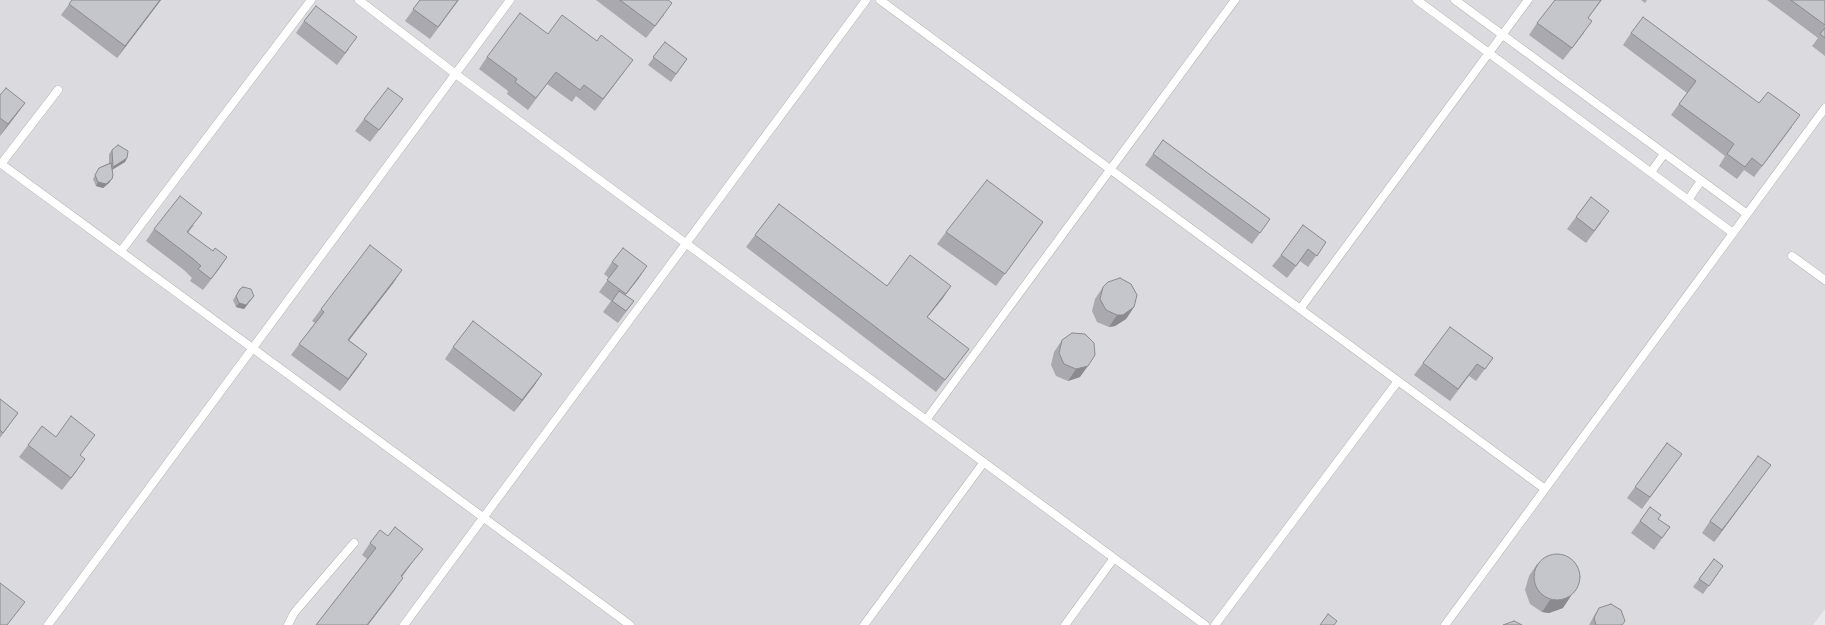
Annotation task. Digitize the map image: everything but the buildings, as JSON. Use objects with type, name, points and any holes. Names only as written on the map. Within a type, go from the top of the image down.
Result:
[{"type":"lane","points":[[121,251],[311,0]]},
{"type":"lane","points":[[359,0],[457,75],[1205,625]]},
{"type":"lane","points":[[48,625],[457,75],[510,0]]},
{"type":"lane","points":[[404,625],[866,0]]},
{"type":"lane","points":[[880,0],[1545,489]]},
{"type":"lane","points":[[926,420],[1235,0]]},
{"type":"lane","points":[[1417,0],[1733,233]]},
{"type":"lane","points":[[1455,0],[1746,214]]},
{"type":"lane","points":[[1300,309],[1528,0]]},
{"type":"lane","points":[[58,90],[1,163],[630,625]]},
{"type":"lane","points":[[1445,625],[1825,108]]},
{"type":"lane","points":[[1651,172],[1664,154]]},
{"type":"lane","points":[[1688,200],[1701,181]]},
{"type":"lane","points":[[1792,256],[1824,277]]},
{"type":"lane","points":[[1215,625],[1398,381]]},
{"type":"lane","points":[[864,625],[984,462]]},
{"type":"lane","points":[[288,625],[294,613],[354,543]]},
{"type":"lane","points":[[1065,625],[1114,558]]},
{"type":"shaded area","points":[[0,0],[1825,0],[1825,609],[1813,625],[0,625]]}]
